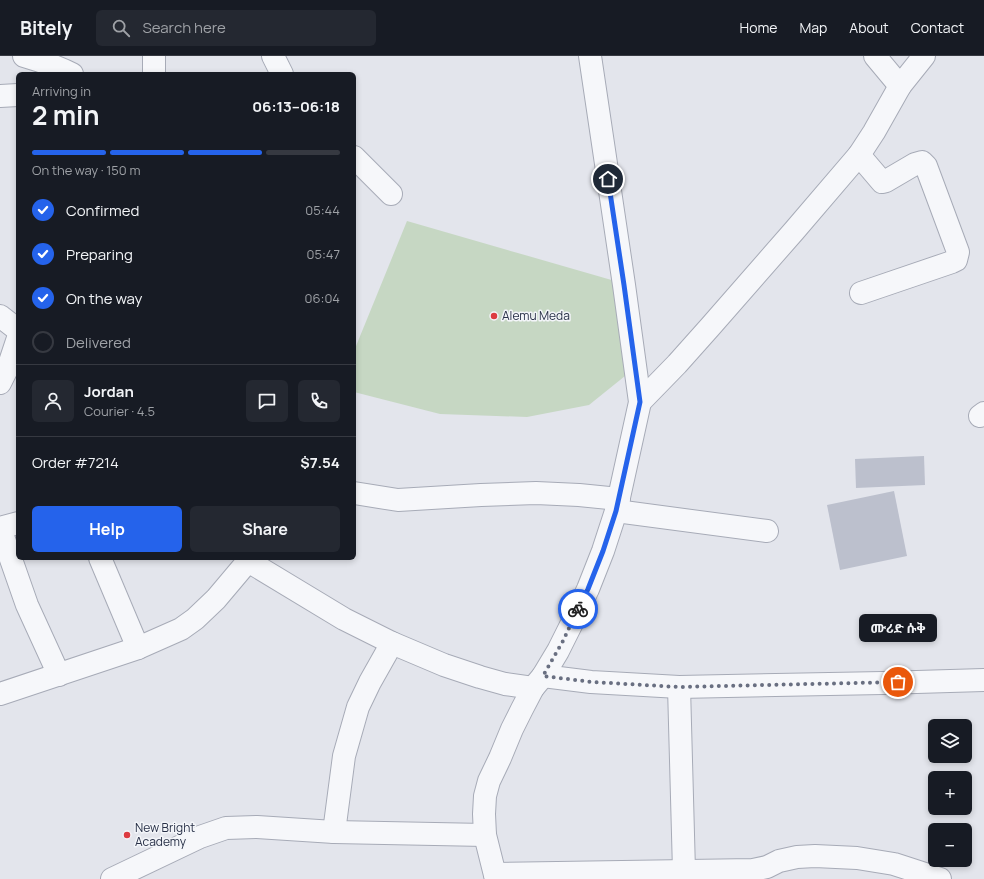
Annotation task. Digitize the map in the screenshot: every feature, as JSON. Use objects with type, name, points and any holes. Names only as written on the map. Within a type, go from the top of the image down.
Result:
[{"type":"street","points":[[24,56],[62,66]]},
{"type":"street","points":[[154,56],[154,72]]},
{"type":"street","points":[[273,56],[281,72]]},
{"type":"street","points":[[590,56],[640,402],[618,505],[603,551],[588,589],[570,627],[512,729],[489,781],[485,796],[485,835],[495,877],[753,870],[779,861],[797,857],[815,856],[857,858],[894,864],[940,879]]},
{"type":"street","points":[[875,56],[900,86]]},
{"type":"street","points":[[640,402],[677,364],[720,316],[859,155],[900,86],[924,56]]},
{"type":"street","points":[[0,96],[16,95]]},
{"type":"street","points":[[859,155],[882,182],[915,164],[922,162],[926,166],[958,252],[956,260],[952,262],[861,293]]},
{"type":"street","points":[[356,159],[391,194]]},
{"type":"street","points":[[0,316],[16,328]]},
{"type":"street","points":[[0,383],[9,365],[16,344]]},
{"type":"street","points":[[356,493],[398,500],[536,493],[579,495],[618,505],[767,531]]},
{"type":"street","points":[[16,524],[0,528],[27,605],[59,675]]},
{"type":"street","points":[[101,560],[138,648]]},
{"type":"street","points":[[0,694],[138,648],[181,629],[195,620],[216,599],[246,560]]},
{"type":"street","points":[[249,560],[344,619],[392,643],[444,665],[505,684],[538,682],[592,682],[679,687],[984,680]]},
{"type":"street","points":[[334,832],[344,756],[358,707],[392,643]]},
{"type":"street","points":[[679,687],[684,871]]},
{"type":"street","points":[[112,879],[200,836],[226,828],[258,827],[334,832],[485,835]]},
{"type":"green space","name":"Alemu Meda","points":[[407,221],[615,281],[625,376],[589,405],[527,417],[440,414],[356,393],[356,346]]},
{"type":"building","points":[[924,456],[925,485],[856,488],[855,459]]},
{"type":"building","points":[[894,491],[907,556],[840,570],[827,505]]},
{"type":"way so far","points":[[578,609],[563,641],[543,676],[592,682],[679,687],[898,682]]},
{"type":"place","name":"Alemu Meda","points":[[494,316]]},
{"type":"place","name":"ሙሪድ ሱቅ","points":[[898,682]]},
{"type":"place","name":"New Bright Academy","points":[[127,835]]},
{"type":"route","points":[[578,609],[588,589],[603,551],[616,511],[640,402],[608,179]]}]
